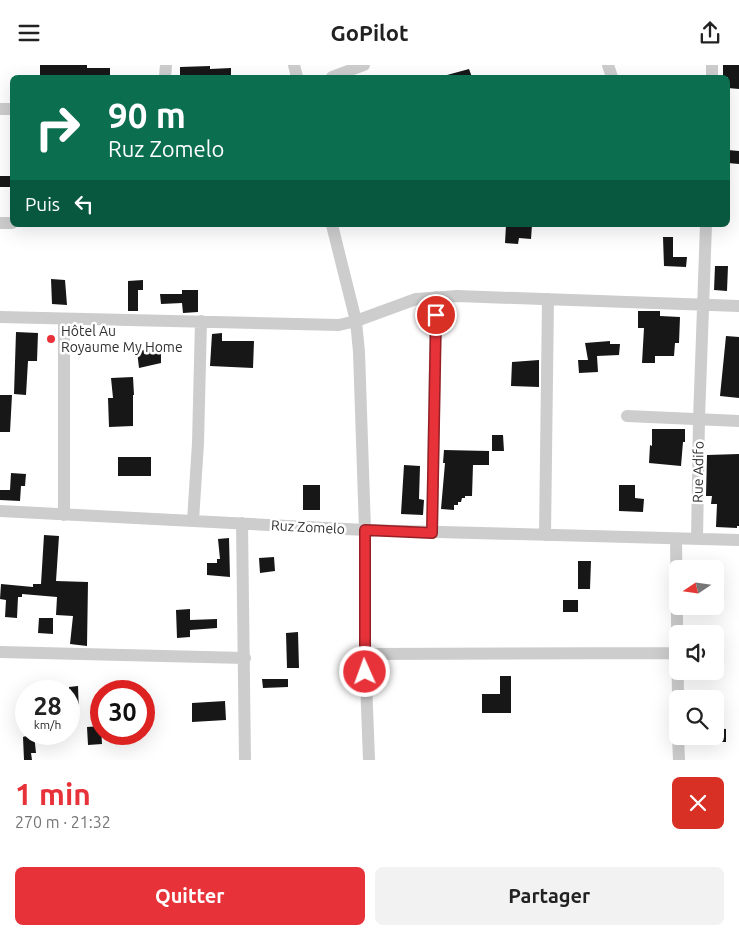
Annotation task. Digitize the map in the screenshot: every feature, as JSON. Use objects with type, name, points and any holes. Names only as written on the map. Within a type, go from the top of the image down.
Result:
[{"type":"street","points":[[337,75],[364,65]]},
{"type":"street","points":[[332,227],[356,321],[359,352],[365,530],[365,654],[369,760]]},
{"type":"street","name":"Rue Adifo","points":[[697,539],[706,227]]},
{"type":"street","points":[[0,317],[340,325],[416,299],[457,296],[739,306]]},
{"type":"street","points":[[432,533],[436,297]]},
{"type":"street","points":[[545,535],[548,299]]},
{"type":"street","points":[[64,319],[64,515]]},
{"type":"street","points":[[193,521],[198,443],[201,321]]},
{"type":"street","points":[[627,416],[739,421]]},
{"type":"street","name":"Ruz Zomelo","points":[[0,511],[432,533],[676,539]]},
{"type":"street","points":[[242,523],[245,760]]},
{"type":"street","points":[[677,625],[676,539],[739,540]]},
{"type":"street","points":[[0,652],[245,658]]},
{"type":"street","points":[[365,654],[669,653]]},
{"type":"street","points":[[678,745],[679,760]]},
{"type":"building","points":[[40,65],[87,65],[87,68],[110,68],[110,75],[40,75]]},
{"type":"building","points":[[723,65],[739,65],[739,89],[730,88],[730,75],[723,75]]},
{"type":"building","points":[[210,66],[210,69],[231,68],[231,75],[180,75],[180,67]]},
{"type":"building","points":[[469,69],[471,75],[447,75]]},
{"type":"building","points":[[730,150],[739,151],[739,164],[730,163]]},
{"type":"building","points":[[0,176],[10,176],[10,187],[0,187]]},
{"type":"building","points":[[506,227],[532,227],[531,239],[519,238],[518,244],[505,243]]},
{"type":"building","points":[[663,237],[673,237],[673,257],[687,257],[686,267],[664,266]]},
{"type":"building","points":[[715,266],[728,266],[727,291],[714,290]]},
{"type":"building","points":[[51,279],[65,280],[67,305],[52,304]]},
{"type":"building","points":[[143,280],[143,290],[138,290],[138,311],[128,311],[128,281]]},
{"type":"building","points":[[182,290],[198,290],[198,312],[183,313],[182,303],[161,304],[160,294],[182,294]]},
{"type":"building","points":[[638,311],[660,311],[660,316],[680,317],[679,343],[675,343],[674,356],[655,356],[655,363],[642,363],[644,328],[638,328]]},
{"type":"building","points":[[16,332],[38,333],[37,361],[28,361],[26,395],[14,394]]},
{"type":"building","points":[[222,333],[222,341],[254,341],[253,368],[210,366],[212,334]]},
{"type":"building","points":[[726,336],[739,337],[739,398],[720,396]]},
{"type":"building","points":[[610,341],[610,344],[620,344],[619,355],[597,356],[598,372],[579,373],[578,360],[588,360],[585,343]]},
{"type":"building","points":[[161,348],[161,363],[139,368],[137,351]]},
{"type":"building","points":[[539,360],[539,387],[511,386],[512,362]]},
{"type":"building","points":[[133,377],[133,426],[109,427],[108,398],[113,398],[111,378]]},
{"type":"building","points":[[0,395],[12,395],[10,432],[0,432]]},
{"type":"building","points":[[652,429],[685,429],[681,466],[649,463]]},
{"type":"building","points":[[492,435],[503,435],[504,451],[492,451]]},
{"type":"building","points":[[444,450],[489,451],[489,465],[473,465],[472,496],[462,498],[458,505],[454,505],[454,510],[441,509],[445,463],[443,463]]},
{"type":"building","points":[[739,454],[739,526],[737,528],[716,527],[717,504],[711,504],[712,496],[706,496],[707,455]]},
{"type":"building","points":[[118,457],[151,457],[151,476],[118,476]]},
{"type":"building","points":[[404,465],[420,466],[419,499],[424,500],[423,515],[401,514]]},
{"type":"building","points":[[11,473],[26,474],[25,486],[21,486],[20,501],[0,500],[0,490],[10,490]]},
{"type":"building","points":[[303,485],[320,485],[320,510],[303,510]]},
{"type":"building","points":[[619,485],[635,485],[635,498],[644,499],[643,512],[619,511]]},
{"type":"building","points":[[44,535],[59,536],[56,581],[88,582],[87,646],[70,644],[73,616],[56,615],[57,597],[22,594],[22,597],[18,597],[17,618],[5,617],[6,600],[0,599],[1,584],[33,587],[33,584],[41,584]]},
{"type":"building","points":[[229,538],[230,577],[207,575],[207,563],[217,563],[217,559],[220,559],[218,539]]},
{"type":"building","points":[[274,557],[275,571],[260,573],[259,558]]},
{"type":"building","points":[[578,561],[591,561],[590,589],[578,589]]},
{"type":"building","points":[[563,600],[578,600],[578,612],[563,612]]},
{"type":"building","points":[[190,609],[190,620],[217,619],[217,628],[190,630],[190,637],[177,638],[176,610]]},
{"type":"building","points":[[39,618],[53,618],[53,634],[38,633]]},
{"type":"building","points":[[298,632],[299,668],[287,668],[286,633]]},
{"type":"building","points":[[500,676],[511,676],[511,713],[482,713],[482,694],[500,694]]},
{"type":"building","points":[[262,679],[288,679],[288,687],[263,688]]},
{"type":"building","points":[[225,701],[226,720],[192,722],[192,703]]},
{"type":"building","points":[[87,727],[90,727],[90,745],[88,745]]},
{"type":"building","points":[[724,729],[726,729],[726,742],[724,742]]},
{"type":"building","points":[[23,745],[35,745],[36,753],[31,753],[32,760],[24,760]]},
{"type":"place","name":"Hôtel Au Royaume My Home","points":[[51,339]]},
{"type":"route","points":[[365,672],[365,530],[432,533],[436,315]]}]
